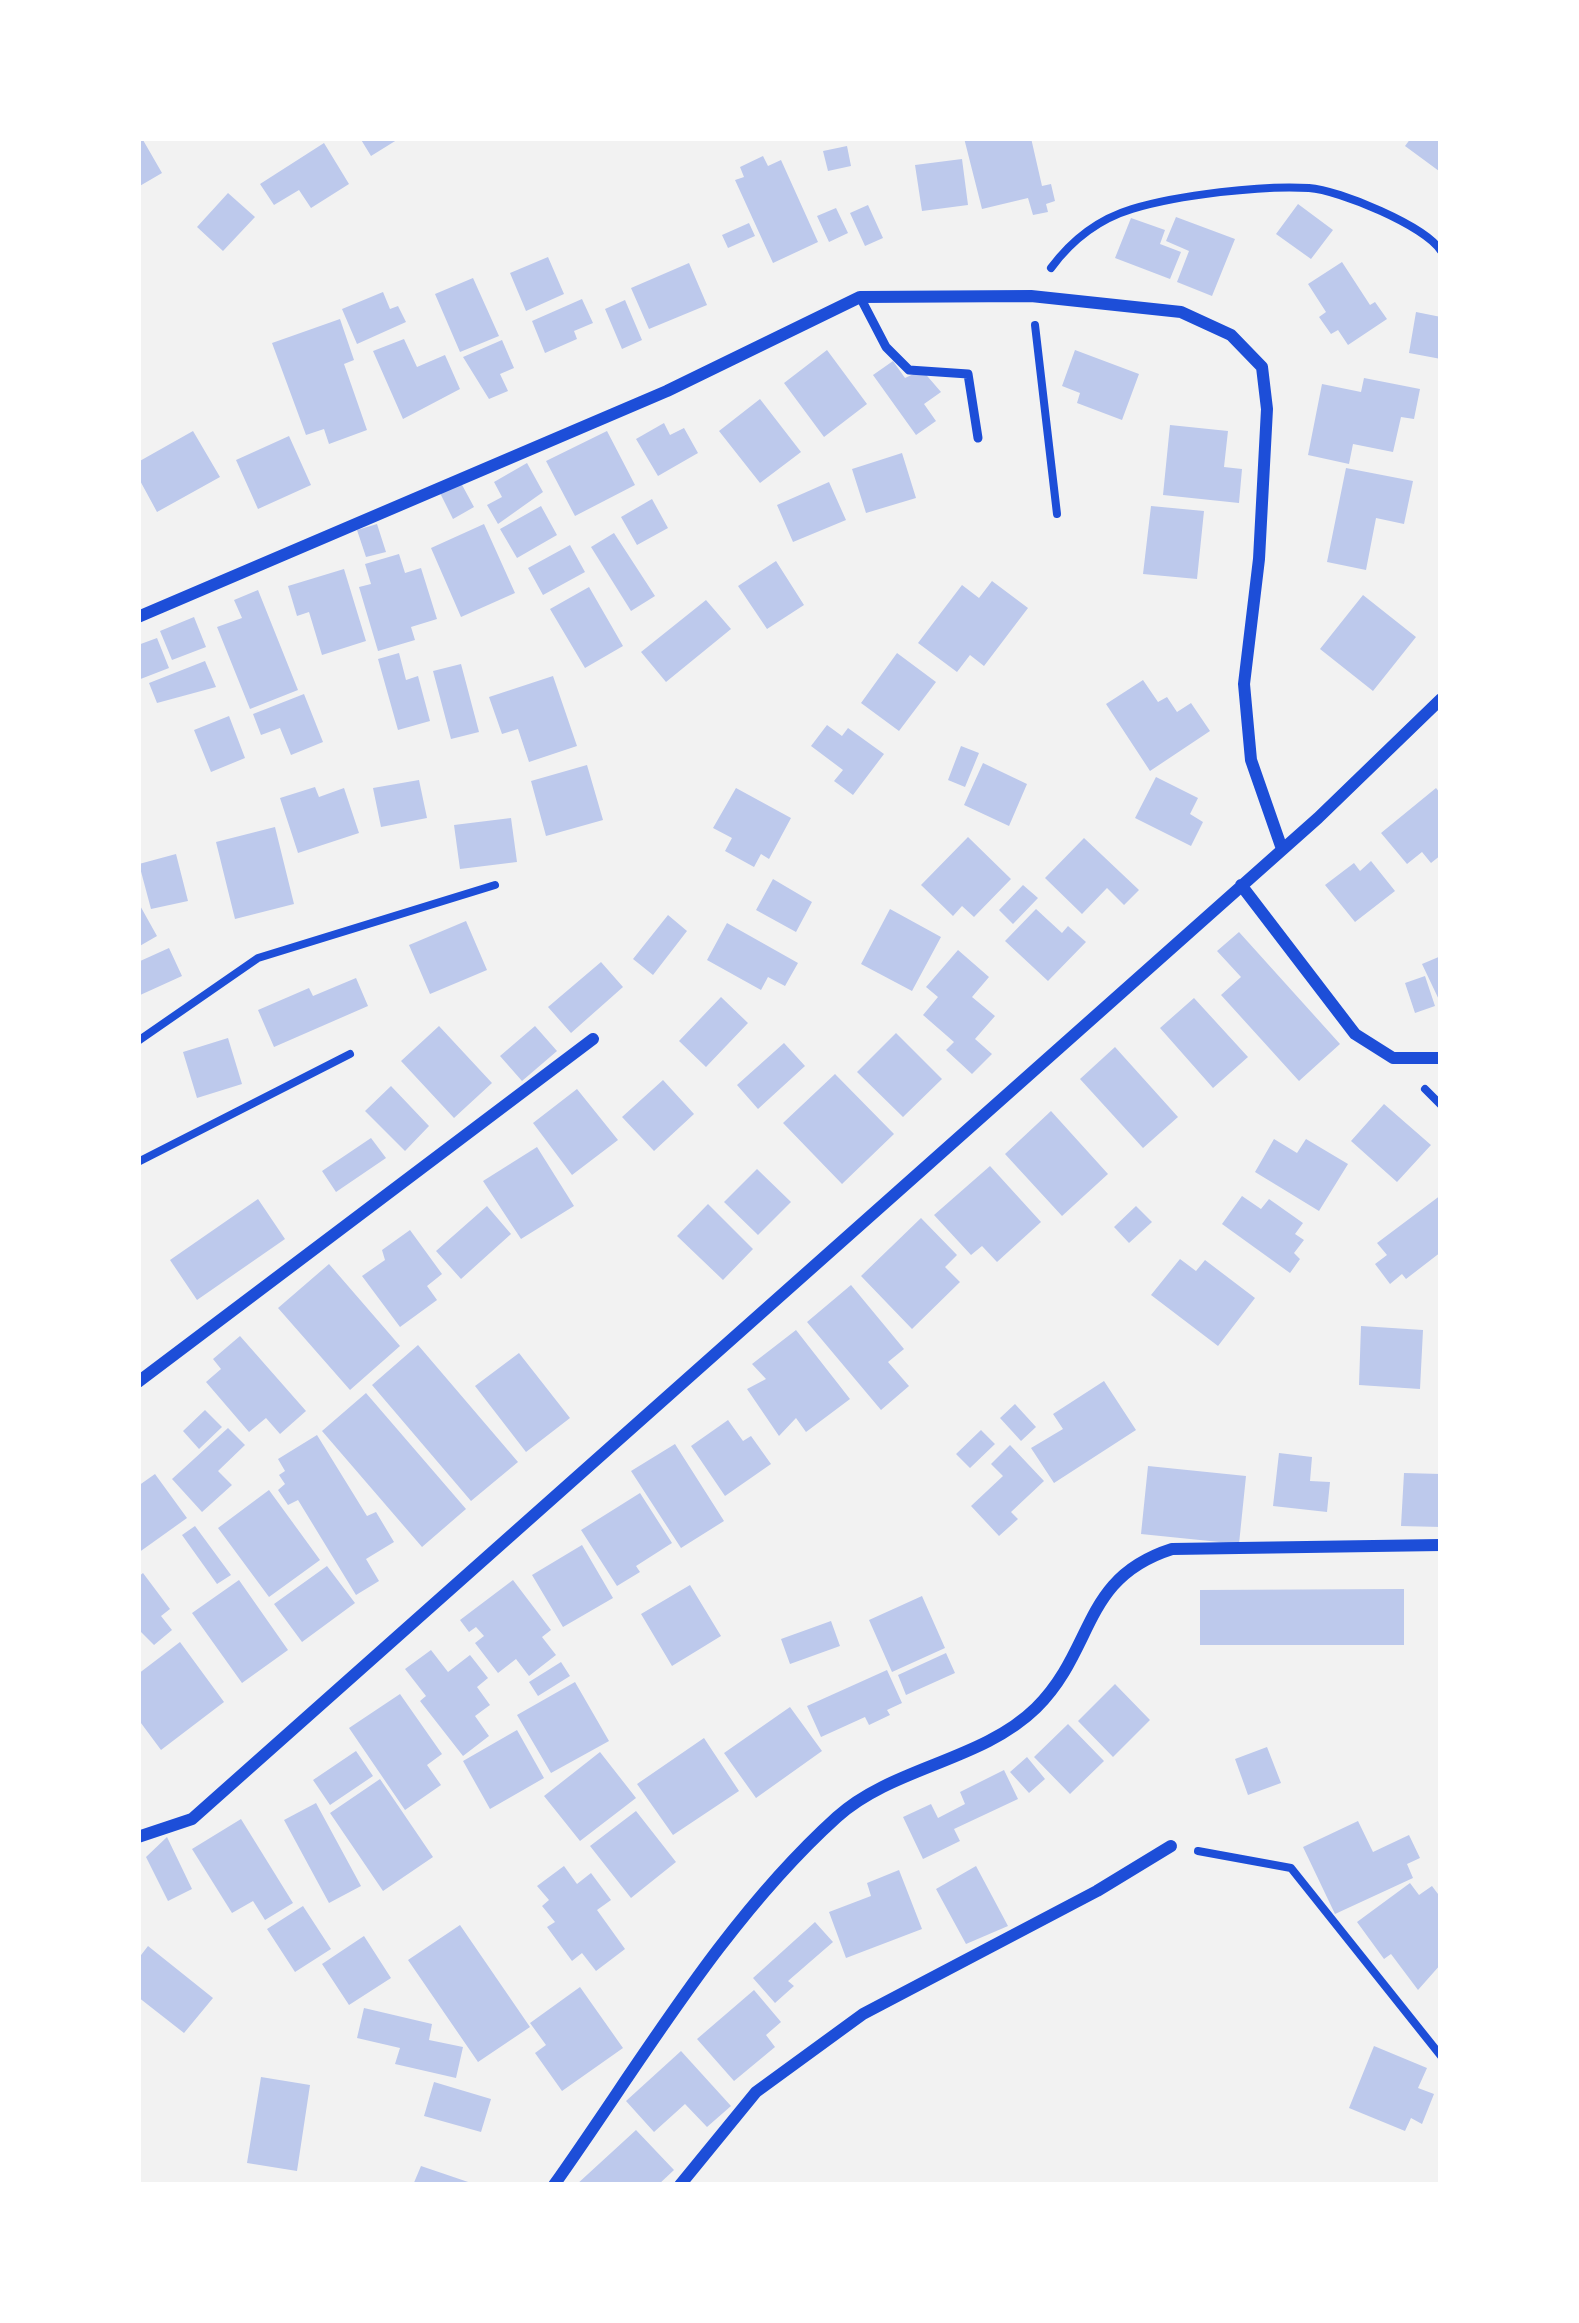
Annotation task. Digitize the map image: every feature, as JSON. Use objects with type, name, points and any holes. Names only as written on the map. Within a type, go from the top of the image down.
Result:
[{"type":"street","points":[[138,617],[667,391],[860,297],[1031,296],[1181,312],[1231,335],[1262,367],[1267,409],[1261,537],[1244,684],[1251,760],[1282,849]]},
{"type":"street","points":[[138,1837],[192,1819],[1282,849],[1441,699]]},
{"type":"street","points":[[1241,885],[1355,1034],[1393,1058],[1441,1058]]},
{"type":"street","points":[[138,1382],[593,1039]]},
{"type":"street","points":[[554,2185],[753,1905],[840,1814],[1033,1711],[1072,1665],[1117,1575],[1139,1559],[1172,1549],[1441,1545]]},
{"type":"street","points":[[680,2185],[756,2092],[863,2014],[1171,1846]]},
{"type":"lane","points":[[860,297],[886,347],[908,370],[968,374],[978,438]]},
{"type":"path","points":[[1067,246],[1132,209],[1312,188],[1390,216],[1433,238],[1441,251]]},
{"type":"path","points":[[1031,296],[1058,514]]},
{"type":"path","points":[[138,1041],[258,958],[495,885]]},
{"type":"path","points":[[138,1162],[350,1054]]},
{"type":"path","points":[[1171,1846],[1291,1868],[1441,2056]]},
{"type":"building","points":[[360,138],[400,138],[371,156]]},
{"type":"building","points":[[964,138],[1031,138],[1042,186],[1051,184],[1055,201],[1046,204],[1048,212],[1033,215],[1028,198],[982,209]]},
{"type":"building","points":[[1411,138],[1441,138],[1439,171],[1405,146]]},
{"type":"building","points":[[143,140],[162,173],[138,187],[138,143]]},
{"type":"building","points":[[324,143],[349,184],[311,208],[299,190],[274,205],[260,184]]},
{"type":"building","points":[[847,146],[851,166],[828,171],[823,151]]},
{"type":"building","points":[[763,156],[768,166],[781,160],[818,242],[773,263],[735,180],[744,177],[740,167]]},
{"type":"building","points":[[962,159],[968,205],[922,211],[915,165]]},
{"type":"building","points":[[228,193],[255,217],[223,251],[197,227]]},
{"type":"building","points":[[1298,204],[1333,230],[1311,259],[1276,234]]},
{"type":"building","points":[[868,205],[883,238],[865,246],[850,213]]},
{"type":"building","points":[[836,208],[848,233],[829,242],[817,216]]},
{"type":"building","points":[[1176,217],[1235,239],[1212,296],[1177,282],[1189,251],[1166,241]]},
{"type":"building","points":[[1131,218],[1165,230],[1160,244],[1181,252],[1170,279],[1115,258]]},
{"type":"building","points":[[749,223],[755,236],[728,248],[722,235]]},
{"type":"building","points":[[548,257],[564,294],[526,311],[510,273]]},
{"type":"building","points":[[1342,262],[1370,305],[1375,302],[1387,319],[1348,345],[1338,330],[1331,334],[1319,317],[1326,312],[1308,284]]},
{"type":"building","points":[[689,263],[707,305],[649,329],[631,288]]},
{"type":"building","points":[[473,278],[499,336],[460,352],[435,294]]},
{"type":"building","points":[[383,292],[390,309],[398,306],[406,322],[357,344],[342,309]]},
{"type":"building","points":[[582,299],[593,323],[574,331],[577,339],[545,353],[532,321]]},
{"type":"building","points":[[625,300],[642,340],[622,349],[605,309]]},
{"type":"building","points":[[1416,312],[1441,317],[1441,359],[1409,353]]},
{"type":"building","points":[[340,319],[354,360],[344,364],[367,430],[329,444],[324,429],[306,435],[272,343]]},
{"type":"building","points":[[404,339],[417,367],[445,355],[460,389],[403,419],[373,351]]},
{"type":"building","points":[[502,340],[514,368],[500,374],[508,391],[489,399],[463,357]]},
{"type":"building","points":[[827,350],[867,404],[824,437],[784,383]]},
{"type":"building","points":[[1075,350],[1139,374],[1122,420],[1077,403],[1080,393],[1062,386]]},
{"type":"building","points":[[893,361],[905,378],[922,370],[941,392],[924,404],[936,421],[916,435],[873,375]]},
{"type":"building","points":[[1364,378],[1420,389],[1414,419],[1401,417],[1393,452],[1353,444],[1349,464],[1308,455],[1322,384],[1361,392]]},
{"type":"building","points":[[760,399],[801,452],[760,483],[719,431]]},
{"type":"building","points":[[664,423],[670,435],[684,428],[698,453],[658,476],[636,439]]},
{"type":"building","points":[[1170,425],[1228,431],[1224,467],[1242,469],[1239,503],[1163,495]]},
{"type":"building","points":[[193,431],[220,477],[157,512],[138,477],[138,462]]},
{"type":"building","points":[[607,431],[635,485],[575,516],[546,461]]},
{"type":"building","points":[[289,436],[311,485],[258,509],[236,460]]},
{"type":"building","points":[[902,453],[916,498],[866,513],[852,469]]},
{"type":"building","points":[[527,463],[543,492],[498,524],[487,505],[502,497],[494,482]]},
{"type":"building","points":[[1346,468],[1413,481],[1404,524],[1376,518],[1366,570],[1327,562]]},
{"type":"building","points":[[829,482],[846,520],[793,542],[777,505]]},
{"type":"building","points":[[461,483],[474,507],[453,519],[440,493]]},
{"type":"building","points":[[652,499],[668,528],[637,545],[621,517]]},
{"type":"building","points":[[541,506],[557,535],[517,558],[500,529]]},
{"type":"building","points":[[1151,506],[1204,511],[1197,579],[1143,574]]},
{"type":"building","points":[[377,524],[386,552],[366,557],[357,530]]},
{"type":"building","points":[[484,524],[515,593],[461,617],[431,548]]},
{"type":"building","points":[[614,533],[655,596],[631,611],[591,547]]},
{"type":"building","points":[[570,545],[585,572],[543,595],[528,568]]},
{"type":"building","points":[[399,554],[405,573],[421,568],[437,619],[411,627],[415,640],[378,651],[359,587],[371,584],[365,564]]},
{"type":"building","points":[[776,561],[804,605],[767,629],[738,586]]},
{"type":"building","points":[[344,569],[366,641],[322,655],[309,612],[297,616],[288,586]]},
{"type":"building","points":[[992,581],[1028,608],[984,666],[970,655],[957,672],[918,643],[962,585],[979,598]]},
{"type":"building","points":[[589,587],[623,646],[585,668],[550,609]]},
{"type":"building","points":[[258,590],[298,690],[250,709],[217,627],[242,618],[234,600]]},
{"type":"building","points":[[1363,595],[1416,637],[1373,691],[1320,649]]},
{"type":"building","points":[[706,600],[731,629],[666,682],[641,652]]},
{"type":"building","points":[[194,617],[206,647],[172,660],[160,631]]},
{"type":"building","points":[[157,638],[169,668],[138,680],[138,645]]},
{"type":"building","points":[[399,653],[406,680],[418,676],[430,721],[398,730],[378,659]]},
{"type":"building","points":[[897,653],[936,682],[899,731],[861,703]]},
{"type":"building","points":[[205,661],[216,687],[157,703],[149,683]]},
{"type":"building","points":[[461,664],[479,732],[451,739],[433,671]]},
{"type":"building","points":[[553,676],[577,746],[529,762],[518,729],[502,734],[489,697]]},
{"type":"building","points":[[1143,680],[1158,702],[1167,697],[1177,712],[1191,703],[1210,731],[1150,771],[1106,704]]},
{"type":"building","points":[[304,694],[323,742],[291,755],[280,728],[261,735],[253,714]]},
{"type":"building","points":[[229,716],[245,758],[211,772],[194,730]]},
{"type":"building","points":[[827,725],[842,736],[848,728],[884,754],[853,795],[834,781],[843,770],[811,746]]},
{"type":"building","points":[[961,746],[979,753],[965,787],[948,780]]},
{"type":"building","points":[[983,763],[1027,784],[1009,826],[964,805]]},
{"type":"building","points":[[587,765],[603,820],[546,836],[531,781]]},
{"type":"building","points":[[1156,777],[1198,798],[1190,814],[1203,822],[1191,846],[1135,818]]},
{"type":"building","points":[[419,780],[427,818],[381,827],[373,788]]},
{"type":"building","points":[[315,787],[319,797],[344,788],[359,833],[298,853],[280,798]]},
{"type":"building","points":[[736,788],[791,818],[769,859],[761,854],[754,867],[725,851],[732,838],[713,828]]},
{"type":"building","points":[[1436,788],[1441,794],[1441,855],[1431,863],[1422,852],[1407,864],[1381,833]]},
{"type":"building","points":[[511,818],[517,862],[460,869],[454,825]]},
{"type":"building","points":[[275,827],[294,904],[235,919],[216,842]]},
{"type":"building","points":[[968,837],[1011,879],[974,917],[962,906],[953,916],[921,885]]},
{"type":"building","points":[[1084,838],[1139,890],[1124,905],[1107,888],[1082,914],[1045,878]]},
{"type":"building","points":[[176,854],[188,901],[151,909],[139,864]]},
{"type":"building","points":[[1371,861],[1395,891],[1355,922],[1325,885],[1354,863],[1360,871]]},
{"type":"building","points":[[773,879],[812,902],[796,932],[756,910]]},
{"type":"building","points":[[1023,885],[1038,898],[1013,924],[999,910]]},
{"type":"building","points":[[138,902],[157,936],[138,947]]},
{"type":"building","points":[[890,909],[941,937],[912,991],[861,964]]},
{"type":"building","points":[[1036,909],[1062,933],[1068,926],[1086,942],[1048,981],[1005,941]]},
{"type":"building","points":[[668,915],[687,931],[653,975],[633,959]]},
{"type":"building","points":[[466,921],[487,970],[430,994],[409,945]]},
{"type":"building","points":[[727,923],[798,963],[785,986],[768,977],[761,990],[707,960]]},
{"type":"building","points":[[1239,932],[1340,1044],[1299,1081],[1221,995],[1241,977],[1217,951]]},
{"type":"building","points":[[169,948],[182,976],[138,996],[138,962]]},
{"type":"building","points":[[958,950],[989,977],[972,997],[995,1016],[975,1039],[992,1054],[972,1074],[946,1050],[954,1042],[923,1015],[938,997],[926,987]]},
{"type":"building","points":[[1441,956],[1441,1004],[1422,964]]},
{"type":"building","points":[[601,962],[623,987],[571,1033],[548,1007]]},
{"type":"building","points":[[1425,976],[1435,1006],[1415,1013],[1405,983]]},
{"type":"building","points":[[356,978],[368,1006],[274,1047],[258,1010],[309,988],[313,996]]},
{"type":"building","points":[[721,997],[748,1023],[706,1067],[679,1041]]},
{"type":"building","points":[[1194,998],[1248,1057],[1213,1088],[1160,1028]]},
{"type":"building","points":[[439,1026],[492,1083],[454,1118],[401,1061]]},
{"type":"building","points":[[535,1026],[557,1051],[522,1081],[500,1056]]},
{"type":"building","points":[[896,1033],[942,1079],[903,1117],[857,1072]]},
{"type":"building","points":[[228,1038],[242,1084],[197,1098],[183,1052]]},
{"type":"building","points":[[784,1043],[805,1066],[758,1109],[737,1085]]},
{"type":"building","points":[[1115,1047],[1178,1117],[1143,1148],[1080,1079]]},
{"type":"building","points":[[835,1074],[894,1134],[842,1184],[783,1123]]},
{"type":"building","points":[[663,1080],[694,1114],[654,1151],[622,1117]]},
{"type":"building","points":[[391,1086],[429,1126],[405,1151],[365,1111]]},
{"type":"building","points":[[577,1089],[618,1140],[572,1175],[533,1123]]},
{"type":"building","points":[[1384,1104],[1431,1145],[1397,1182],[1351,1141]]},
{"type":"building","points":[[1051,1111],[1108,1174],[1062,1216],[1005,1154]]},
{"type":"building","points":[[371,1138],[386,1158],[336,1192],[322,1171]]},
{"type":"building","points":[[1274,1139],[1297,1153],[1306,1139],[1348,1164],[1319,1211],[1255,1172]]},
{"type":"building","points":[[537,1147],[574,1206],[521,1239],[483,1181]]},
{"type":"building","points":[[990,1166],[1041,1222],[997,1262],[982,1246],[971,1255],[934,1215]]},
{"type":"building","points":[[757,1169],[791,1202],[758,1235],[724,1202]]},
{"type":"building","points":[[1441,1195],[1441,1252],[1406,1279],[1402,1274],[1390,1284],[1375,1264],[1387,1255],[1377,1243]]},
{"type":"building","points":[[1242,1196],[1261,1209],[1269,1199],[1303,1223],[1295,1234],[1304,1240],[1294,1253],[1300,1259],[1290,1273],[1222,1224]]},
{"type":"building","points":[[258,1199],[285,1239],[197,1300],[170,1260]]},
{"type":"building","points":[[708,1204],[753,1249],[723,1280],[677,1236]]},
{"type":"building","points":[[487,1206],[511,1234],[461,1279],[436,1251]]},
{"type":"building","points":[[1136,1206],[1152,1222],[1129,1243],[1114,1227]]},
{"type":"building","points":[[921,1218],[957,1255],[945,1267],[960,1282],[912,1329],[861,1276]]},
{"type":"building","points":[[410,1230],[442,1274],[427,1286],[437,1300],[400,1327],[362,1276],[385,1260],[382,1250]]},
{"type":"building","points":[[1180,1259],[1196,1271],[1205,1260],[1255,1298],[1218,1346],[1151,1295]]},
{"type":"building","points":[[329,1264],[400,1346],[350,1390],[278,1308]]},
{"type":"building","points":[[851,1285],[904,1349],[888,1362],[909,1386],[881,1410],[807,1322]]},
{"type":"building","points":[[1361,1326],[1423,1330],[1420,1389],[1359,1385]]},
{"type":"building","points":[[796,1330],[850,1399],[806,1432],[796,1418],[779,1436],[747,1389],[766,1379],[752,1364]]},
{"type":"building","points":[[240,1336],[306,1411],[280,1434],[266,1418],[249,1432],[206,1382],[221,1369],[213,1359]]},
{"type":"building","points":[[418,1345],[518,1462],[471,1501],[372,1385]]},
{"type":"building","points":[[519,1353],[570,1418],[526,1452],[475,1386]]},
{"type":"building","points":[[1104,1381],[1136,1430],[1054,1483],[1031,1448],[1063,1429],[1053,1414]]},
{"type":"building","points":[[366,1393],[466,1509],[422,1547],[322,1431]]},
{"type":"building","points":[[1015,1404],[1036,1427],[1021,1441],[1000,1418]]},
{"type":"building","points":[[205,1410],[222,1427],[199,1449],[183,1431]]},
{"type":"building","points":[[728,1420],[743,1441],[751,1436],[771,1464],[725,1496],[691,1446]]},
{"type":"building","points":[[228,1428],[245,1445],[218,1471],[232,1485],[202,1512],[172,1479]]},
{"type":"building","points":[[981,1430],[995,1444],[970,1468],[956,1454]]},
{"type":"building","points":[[317,1435],[367,1516],[376,1512],[394,1542],[366,1559],[379,1581],[356,1595],[298,1500],[288,1505],[278,1490],[285,1484],[279,1475],[285,1471],[278,1459]]},
{"type":"building","points":[[675,1444],[724,1521],[681,1548],[631,1471]]},
{"type":"building","points":[[1010,1445],[1044,1481],[1011,1512],[1018,1519],[999,1536],[971,1506],[1003,1476],[991,1464]]},
{"type":"building","points":[[1279,1453],[1312,1457],[1310,1481],[1330,1482],[1327,1512],[1273,1506]]},
{"type":"building","points":[[1148,1466],[1246,1476],[1239,1544],[1141,1534]]},
{"type":"building","points":[[1404,1473],[1441,1474],[1441,1527],[1401,1526]]},
{"type":"building","points":[[155,1474],[187,1518],[138,1553],[138,1486]]},
{"type":"building","points":[[269,1490],[320,1560],[269,1597],[218,1528]]},
{"type":"building","points":[[640,1493],[672,1543],[636,1566],[640,1572],[617,1586],[581,1530]]},
{"type":"building","points":[[195,1526],[231,1575],[217,1584],[182,1535]]},
{"type":"building","points":[[582,1545],[613,1598],[563,1627],[532,1575]]},
{"type":"building","points":[[327,1566],[355,1603],[302,1642],[274,1604]]},
{"type":"building","points":[[143,1573],[170,1609],[161,1616],[172,1630],[154,1645],[138,1629],[138,1577]]},
{"type":"building","points":[[239,1580],[288,1650],[242,1683],[192,1613]]},
{"type":"building","points":[[513,1580],[551,1630],[542,1637],[556,1655],[529,1676],[516,1659],[498,1673],[475,1643],[484,1636],[476,1627],[469,1632],[460,1620]]},
{"type":"building","points":[[690,1585],[721,1636],[672,1666],[641,1614]]},
{"type":"building","points":[[1404,1589],[1404,1645],[1200,1645],[1200,1590]]},
{"type":"building","points":[[922,1596],[945,1648],[892,1672],[869,1620]]},
{"type":"building","points":[[831,1621],[840,1646],[790,1664],[781,1639]]},
{"type":"building","points":[[180,1642],[224,1702],[161,1750],[138,1719],[138,1674]]},
{"type":"building","points":[[431,1650],[448,1672],[470,1655],[488,1678],[477,1687],[490,1705],[475,1716],[489,1736],[463,1756],[420,1701],[426,1696],[405,1669]]},
{"type":"building","points":[[946,1653],[955,1673],[906,1695],[898,1675]]},
{"type":"building","points":[[561,1662],[570,1676],[538,1696],[529,1682]]},
{"type":"building","points":[[887,1670],[902,1703],[869,1725],[865,1717],[821,1737],[807,1706]]},
{"type":"building","points":[[575,1682],[609,1741],[551,1773],[517,1715]]},
{"type":"building","points":[[1115,1684],[1150,1720],[1113,1757],[1078,1721]]},
{"type":"building","points":[[400,1694],[442,1754],[427,1765],[441,1785],[405,1810],[349,1728]]},
{"type":"building","points":[[790,1707],[822,1751],[756,1798],[724,1753]]},
{"type":"building","points":[[1068,1724],[1104,1761],[1070,1794],[1034,1757]]},
{"type":"building","points":[[517,1730],[544,1778],[490,1809],[463,1761]]},
{"type":"building","points":[[704,1738],[739,1791],[673,1835],[637,1784]]},
{"type":"building","points":[[1267,1747],[1281,1783],[1248,1795],[1235,1759]]},
{"type":"building","points":[[356,1751],[373,1776],[330,1805],[313,1780]]},
{"type":"building","points":[[600,1752],[636,1798],[580,1841],[544,1796]]},
{"type":"building","points":[[1027,1757],[1045,1779],[1029,1793],[1010,1772]]},
{"type":"building","points":[[1004,1770],[1018,1799],[954,1829],[960,1841],[923,1859],[903,1817],[931,1804],[938,1818],[965,1804],[960,1792]]},
{"type":"building","points":[[380,1779],[433,1857],[383,1891],[330,1813]]},
{"type":"building","points":[[316,1803],[361,1886],[329,1903],[284,1820]]},
{"type":"building","points":[[636,1811],[676,1862],[631,1898],[590,1846]]},
{"type":"building","points":[[241,1819],[293,1903],[265,1920],[253,1901],[232,1913],[192,1849]]},
{"type":"building","points":[[1358,1821],[1373,1852],[1409,1835],[1420,1858],[1407,1864],[1413,1878],[1335,1914],[1303,1847]]},
{"type":"building","points":[[167,1837],[192,1889],[168,1901],[146,1857]]},
{"type":"building","points":[[564,1866],[577,1884],[591,1873],[611,1900],[597,1910],[625,1949],[596,1971],[582,1953],[572,1961],[547,1927],[555,1922],[542,1906],[549,1900],[537,1886]]},
{"type":"building","points":[[976,1866],[1008,1926],[966,1944],[936,1889]]},
{"type":"building","points":[[899,1870],[922,1929],[846,1958],[829,1912],[871,1896],[867,1883]]},
{"type":"building","points":[[1410,1883],[1419,1895],[1432,1886],[1441,1898],[1441,1964],[1418,1990],[1391,1954],[1384,1959],[1357,1922]]},
{"type":"building","points":[[303,1906],[331,1949],[295,1972],[267,1929]]},
{"type":"building","points":[[815,1922],[833,1942],[788,1981],[794,1986],[775,2003],[753,1978]]},
{"type":"building","points":[[460,1925],[530,2027],[478,2062],[408,1960]]},
{"type":"building","points":[[364,1936],[391,1978],[349,2005],[322,1964]]},
{"type":"building","points":[[148,1946],[213,1998],[184,2033],[138,1997],[138,1959]]},
{"type":"building","points":[[580,1987],[623,2048],[562,2091],[535,2053],[546,2045],[530,2023]]},
{"type":"building","points":[[754,1990],[781,2022],[766,2035],[775,2047],[734,2081],[697,2039]]},
{"type":"building","points":[[364,2008],[432,2024],[429,2040],[463,2047],[456,2078],[395,2064],[400,2048],[357,2038]]},
{"type":"building","points":[[1374,2046],[1427,2068],[1418,2088],[1434,2094],[1422,2124],[1411,2118],[1405,2131],[1349,2108]]},
{"type":"building","points":[[681,2051],[731,2106],[707,2127],[685,2104],[654,2132],[626,2101]]},
{"type":"building","points":[[261,2077],[310,2085],[297,2171],[247,2163]]},
{"type":"building","points":[[434,2082],[491,2099],[481,2132],[424,2116]]},
{"type":"building","points":[[636,2130],[674,2170],[658,2185],[576,2185]]},
{"type":"building","points":[[421,2166],[474,2184],[413,2185]]}]
